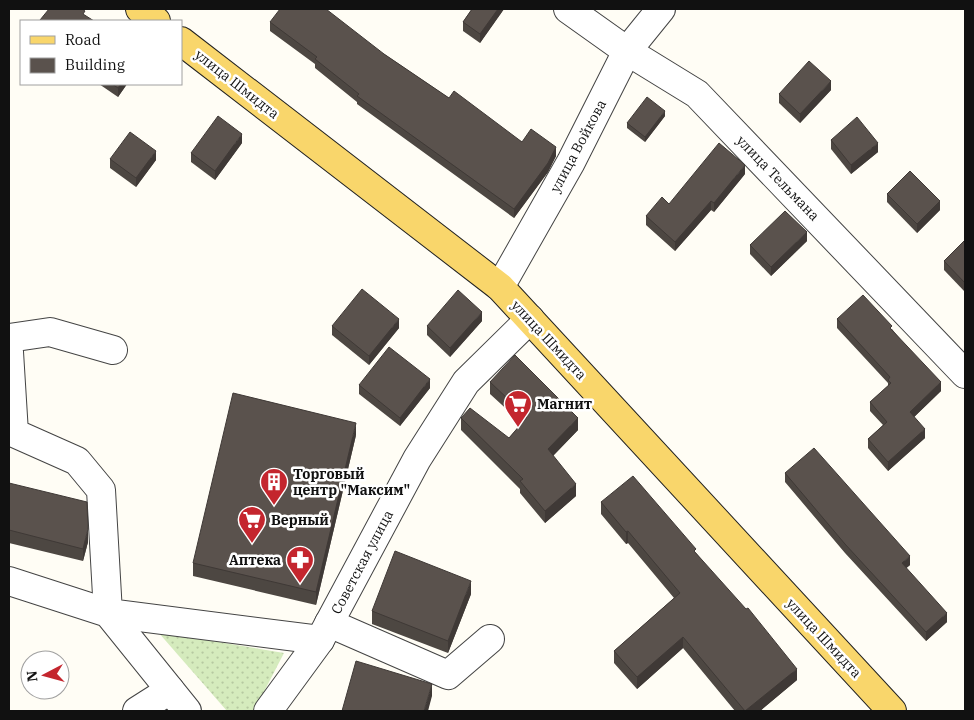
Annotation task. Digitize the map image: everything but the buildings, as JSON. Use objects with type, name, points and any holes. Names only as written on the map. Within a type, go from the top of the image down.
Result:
[{"type":"main road","points":[[140,9],[155,20]]},
{"type":"main road","name":"улица Шмидта","points":[[182,42],[500,287],[892,711]]},
{"type":"street","name":"улица Тельмана","points":[[568,9],[627,51],[697,94],[965,374]]},
{"type":"street","name":"улица Войкова","points":[[500,287],[571,162],[627,51],[661,9]]},
{"type":"street","name":"Советская улица","points":[[268,711],[325,632],[417,459],[466,382],[530,319]]},
{"type":"street","points":[[9,338],[50,332],[113,350]]},
{"type":"street","points":[[9,352],[14,433],[77,461],[102,490],[108,612],[178,701],[137,711]]},
{"type":"street","points":[[9,582],[108,612],[325,632],[448,676],[490,639]]},
{"type":"green space","points":[[158,632],[284,653],[254,711],[227,711]]},
{"type":"place","name":"Магнит","points":[[518,428]]},
{"type":"place","name":"Торговый центр \"Максим\"","points":[[274,506]]},
{"type":"place","name":"Верный","points":[[252,544]]},
{"type":"place","name":"Аптека","points":[[300,584]]}]
